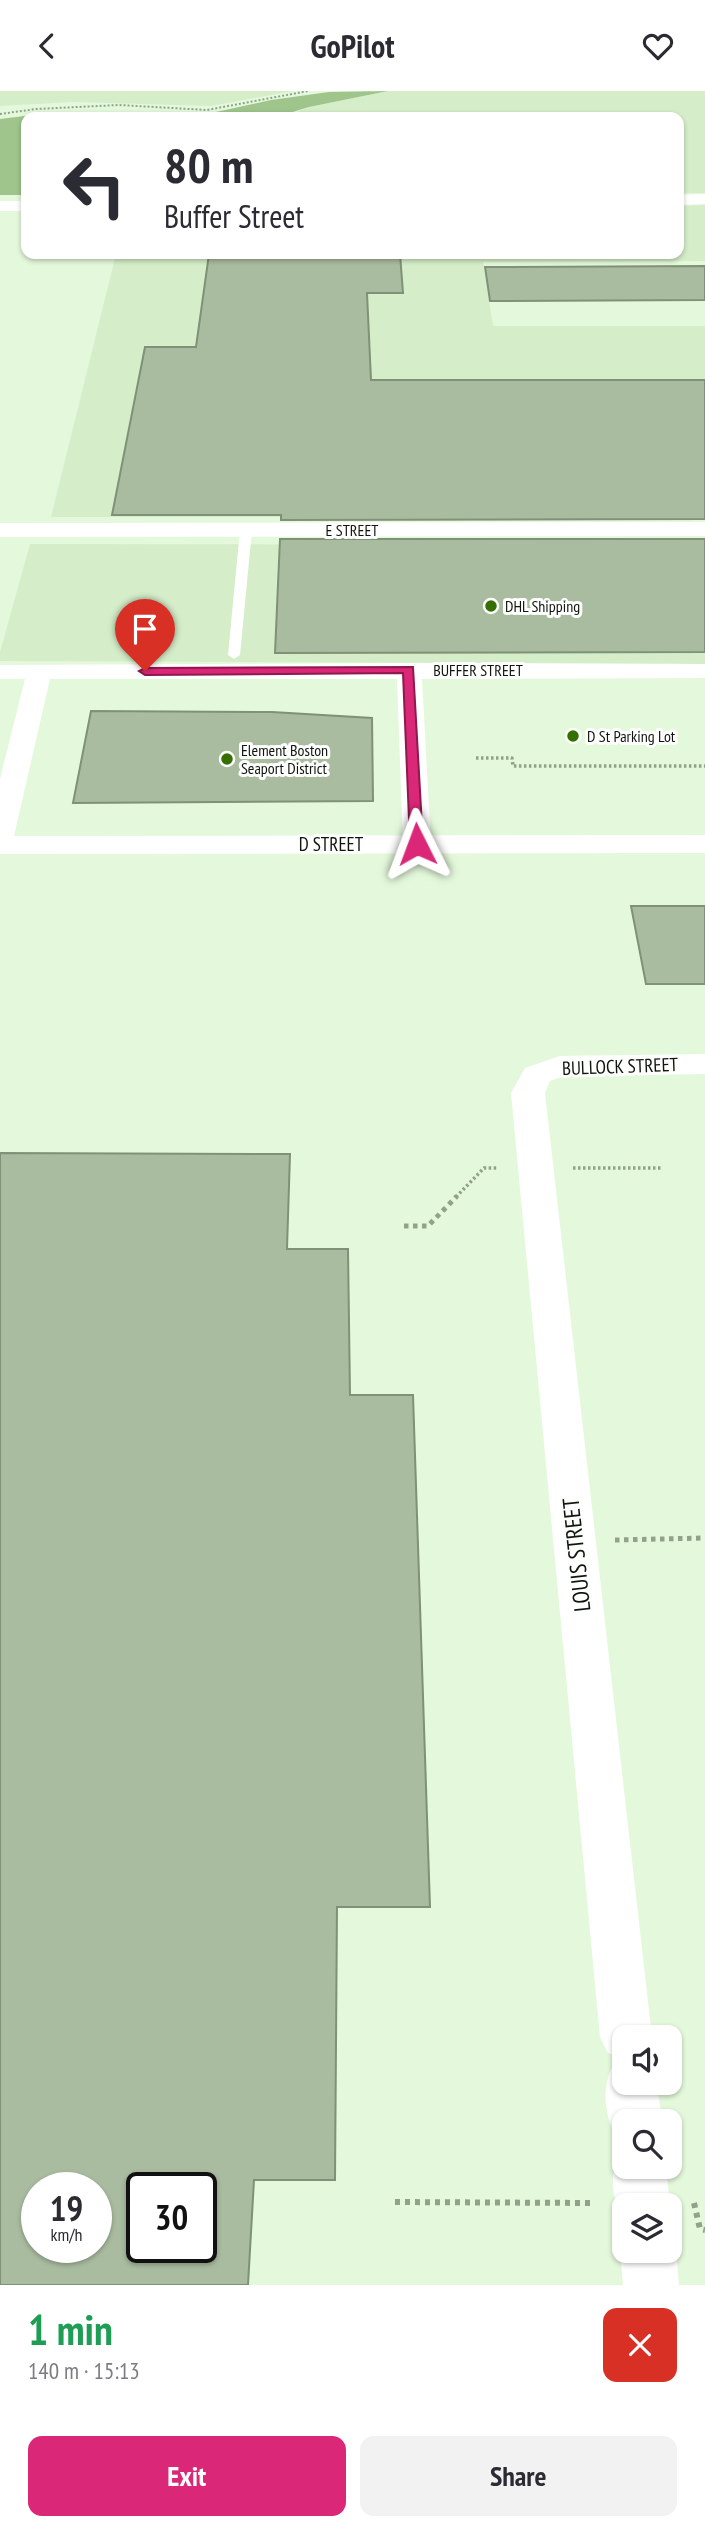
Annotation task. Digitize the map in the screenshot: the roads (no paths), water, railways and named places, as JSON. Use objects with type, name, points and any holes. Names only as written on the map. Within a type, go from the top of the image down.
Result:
[{"type":"street","points":[[684,199],[705,199]]},
{"type":"street","points":[[0,207],[21,206]]},
{"type":"street","name":"E STREET","points":[[0,530],[705,529]]},
{"type":"street","points":[[409,670],[417,844]]},
{"type":"street","name":"BUFFER STREET","points":[[0,672],[705,671]]},
{"type":"street","points":[[0,836],[39,672]]},
{"type":"street","name":"D STREET","points":[[0,845],[705,844]]},
{"type":"street","name":"BULLOCK STREET","points":[[537,1075],[570,1064],[705,1064]]},
{"type":"street","name":"LOUIS STREET","points":[[537,1075],[529,1086],[528,1100],[625,2025]]},
{"type":"street","points":[[649,2263],[652,2285]]},
{"type":"lane","points":[[233,655],[246,530]]},
{"type":"place","name":"DHL Shipping","points":[[491,606]]},
{"type":"place","name":"D St Parking Lot","points":[[573,736]]},
{"type":"place","name":"Element Boston Seaport District","points":[[227,759]]}]
